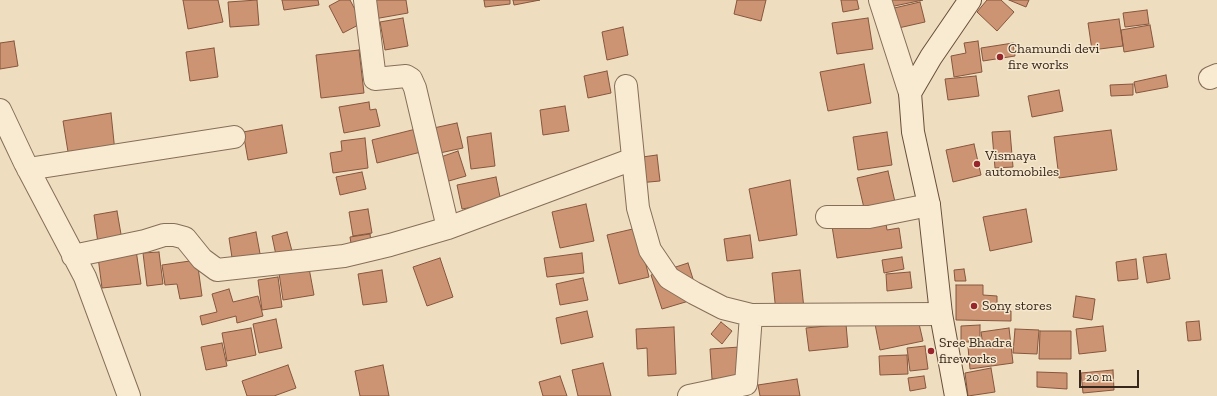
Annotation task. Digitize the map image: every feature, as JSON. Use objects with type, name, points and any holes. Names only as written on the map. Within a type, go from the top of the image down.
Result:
[{"type":"street","points":[[365,0],[375,79],[406,76],[411,79],[415,88],[448,228]]},
{"type":"street","points":[[880,0],[910,93],[913,132],[930,205],[941,314],[956,396]]},
{"type":"street","points":[[910,93],[931,57],[970,0]]},
{"type":"street","points":[[626,86],[638,208],[650,250],[669,278],[723,308],[751,315],[941,314]]},
{"type":"street","points":[[0,110],[28,169],[85,276],[129,396]]},
{"type":"street","points":[[28,169],[234,137]]},
{"type":"street","points":[[73,256],[145,241],[164,235],[174,235],[185,238],[202,259],[217,270],[344,256],[390,245],[448,228],[634,159]]},
{"type":"street","points":[[827,217],[869,217],[930,205]]},
{"type":"street","points":[[689,396],[748,390],[751,315]]},
{"type":"building","points":[[183,0],[218,0],[223,22],[188,29]]},
{"type":"building","points":[[257,0],[259,25],[230,27],[228,2]]},
{"type":"building","points":[[282,0],[318,0],[319,5],[284,10]]},
{"type":"building","points":[[340,0],[350,0],[362,23],[343,33],[329,6]]},
{"type":"building","points":[[371,0],[406,0],[408,13],[374,19]]},
{"type":"building","points":[[484,0],[510,0],[510,4],[485,7]]},
{"type":"building","points":[[513,0],[540,0],[514,5]]},
{"type":"building","points":[[737,0],[766,0],[761,21],[734,14]]},
{"type":"building","points":[[841,0],[857,0],[859,9],[843,12]]},
{"type":"building","points":[[883,0],[923,0],[885,8]]},
{"type":"building","points":[[987,0],[1001,0],[1014,12],[997,31],[977,12]]},
{"type":"building","points":[[1009,0],[1029,0],[1026,7]]},
{"type":"building","points":[[920,2],[925,22],[894,29],[890,9]]},
{"type":"building","points":[[1147,10],[1149,24],[1125,27],[1123,13]]},
{"type":"building","points":[[403,18],[408,46],[385,50],[380,22]]},
{"type":"building","points":[[868,18],[873,49],[837,54],[832,23]]},
{"type":"building","points":[[1119,19],[1123,46],[1092,50],[1088,23]]},
{"type":"building","points":[[1150,25],[1154,47],[1124,52],[1121,30]]},
{"type":"building","points":[[623,27],[628,55],[607,60],[602,32]]},
{"type":"building","points":[[14,41],[18,66],[0,69],[0,43]]},
{"type":"building","points":[[978,41],[982,72],[954,77],[951,56],[966,53],[964,43]]},
{"type":"building","points":[[1013,43],[1015,56],[983,61],[981,48]]},
{"type":"building","points":[[214,48],[218,77],[190,81],[186,52]]},
{"type":"building","points":[[359,50],[364,93],[321,98],[316,55]]},
{"type":"building","points":[[864,64],[871,103],[828,111],[820,72]]},
{"type":"building","points":[[607,71],[611,93],[588,98],[584,76]]},
{"type":"building","points":[[1166,75],[1168,87],[1136,93],[1134,82]]},
{"type":"building","points":[[976,76],[979,96],[948,100],[945,79]]},
{"type":"building","points":[[1133,84],[1133,95],[1111,96],[1110,85]]},
{"type":"building","points":[[1059,90],[1063,111],[1032,117],[1028,96]]},
{"type":"building","points":[[369,102],[370,110],[376,109],[380,126],[344,133],[339,107]]},
{"type":"building","points":[[565,106],[569,131],[543,135],[540,110]]},
{"type":"building","points":[[111,113],[115,152],[69,158],[63,121]]},
{"type":"building","points":[[457,123],[463,148],[435,154],[429,129]]},
{"type":"building","points":[[282,125],[287,153],[248,160],[243,132]]},
{"type":"building","points":[[416,129],[421,152],[377,163],[372,140]]},
{"type":"building","points":[[1111,130],[1117,170],[1059,178],[1054,137]]},
{"type":"building","points":[[1010,131],[1013,167],[995,168],[992,132]]},
{"type":"building","points":[[887,132],[892,165],[858,170],[853,137]]},
{"type":"building","points":[[491,133],[495,166],[471,169],[467,137]]},
{"type":"building","points":[[365,138],[368,168],[333,173],[330,153],[342,151],[341,141]]},
{"type":"building","points":[[974,144],[981,175],[953,182],[946,150]]},
{"type":"building","points":[[458,151],[466,176],[442,183],[435,159]]},
{"type":"building","points":[[657,155],[660,181],[638,183],[635,158]]},
{"type":"building","points":[[888,171],[895,202],[864,208],[857,178]]},
{"type":"building","points":[[362,172],[366,189],[340,195],[336,177]]},
{"type":"building","points":[[496,177],[501,202],[462,209],[457,185]]},
{"type":"building","points":[[790,180],[797,235],[759,241],[749,189]]},
{"type":"building","points":[[586,204],[594,241],[560,248],[552,212]]},
{"type":"building","points":[[368,209],[372,233],[353,236],[349,212]]},
{"type":"building","points":[[1026,209],[1032,242],[990,251],[983,217]]},
{"type":"building","points":[[117,211],[122,240],[98,243],[94,215]]},
{"type":"building","points":[[885,217],[887,230],[899,228],[902,248],[837,258],[832,226]]},
{"type":"building","points":[[637,228],[649,277],[619,284],[607,235]]},
{"type":"building","points":[[256,232],[261,259],[233,264],[229,238]]},
{"type":"building","points":[[287,232],[292,251],[276,255],[272,236]]},
{"type":"building","points":[[370,234],[373,259],[354,262],[350,237]]},
{"type":"building","points":[[750,235],[753,258],[727,261],[724,239]]},
{"type":"building","points":[[136,250],[141,284],[102,288],[98,257]]},
{"type":"building","points":[[159,252],[163,284],[147,286],[143,253]]},
{"type":"building","points":[[582,253],[584,273],[547,277],[544,258]]},
{"type":"building","points":[[1166,254],[1170,279],[1147,283],[1143,257]]},
{"type":"building","points":[[902,257],[904,269],[884,273],[882,260]]},
{"type":"building","points":[[440,258],[453,297],[427,306],[413,267]]},
{"type":"building","points":[[1136,259],[1138,279],[1118,281],[1116,262]]},
{"type":"building","points":[[197,260],[202,296],[180,299],[177,284],[165,285],[162,265]]},
{"type":"building","points":[[688,263],[699,298],[662,309],[651,275]]},
{"type":"building","points":[[309,268],[314,295],[283,300],[279,273]]},
{"type":"building","points":[[964,269],[966,281],[955,281],[954,270]]},
{"type":"building","points":[[382,270],[387,302],[363,305],[358,274]]},
{"type":"building","points":[[800,270],[804,309],[776,312],[772,273]]},
{"type":"building","points":[[910,272],[912,288],[887,291],[886,274]]},
{"type":"building","points":[[278,277],[282,307],[262,310],[258,280]]},
{"type":"building","points":[[583,278],[588,300],[560,305],[556,284]]},
{"type":"building","points":[[956,285],[983,285],[983,295],[997,296],[997,311],[1011,311],[1011,321],[956,320]]},
{"type":"building","points":[[229,289],[233,302],[258,296],[263,316],[237,323],[236,316],[202,325],[200,316],[217,312],[212,294]]},
{"type":"building","points":[[1076,296],[1095,299],[1092,320],[1073,317]]},
{"type":"building","points":[[587,311],[593,337],[561,344],[556,318]]},
{"type":"building","points":[[917,315],[923,341],[880,350],[875,324]]},
{"type":"building","points":[[276,319],[282,348],[259,353],[253,324]]},
{"type":"building","points":[[1199,321],[1201,340],[1188,341],[1186,322]]},
{"type":"building","points":[[721,322],[732,331],[722,344],[711,334]]},
{"type":"building","points":[[846,324],[848,347],[809,351],[806,328]]},
{"type":"building","points":[[980,325],[980,342],[961,342],[961,326]]},
{"type":"building","points":[[1103,326],[1106,351],[1079,354],[1076,329]]},
{"type":"building","points":[[674,327],[676,374],[648,376],[647,348],[637,349],[636,329]]},
{"type":"building","points":[[251,328],[256,355],[227,361],[222,333]]},
{"type":"building","points":[[1009,328],[1013,363],[970,369],[968,347],[983,345],[981,332]]},
{"type":"building","points":[[1015,329],[1039,330],[1037,354],[1013,353]]},
{"type":"building","points":[[1040,331],[1071,331],[1071,359],[1039,359]]},
{"type":"building","points":[[222,343],[227,366],[206,370],[201,347]]},
{"type":"building","points":[[925,346],[928,369],[910,371],[907,348]]},
{"type":"building","points":[[740,347],[742,377],[712,379],[710,349]]},
{"type":"building","points":[[907,355],[908,374],[880,375],[879,356]]},
{"type":"building","points":[[603,363],[611,396],[578,396],[572,370]]},
{"type":"building","points":[[288,365],[296,388],[274,396],[247,396],[242,381]]},
{"type":"building","points":[[383,365],[389,396],[360,396],[355,371]]},
{"type":"building","points":[[991,368],[995,392],[968,396],[965,373]]},
{"type":"building","points":[[1113,370],[1114,390],[1083,393],[1081,373]]},
{"type":"building","points":[[1037,372],[1067,373],[1067,389],[1037,387]]},
{"type":"building","points":[[560,376],[567,396],[543,396],[539,382]]},
{"type":"building","points":[[924,376],[926,388],[910,391],[908,378]]},
{"type":"building","points":[[797,379],[800,396],[760,396],[758,385]]},
{"type":"place","name":"Chamundi devi fire works","points":[[1000,57]]},
{"type":"place","name":"Vismaya automobiles","points":[[977,164]]},
{"type":"place","name":"Sony stores","points":[[974,306]]},
{"type":"place","name":"Sree Bhadra fireworks","points":[[931,351]]}]
